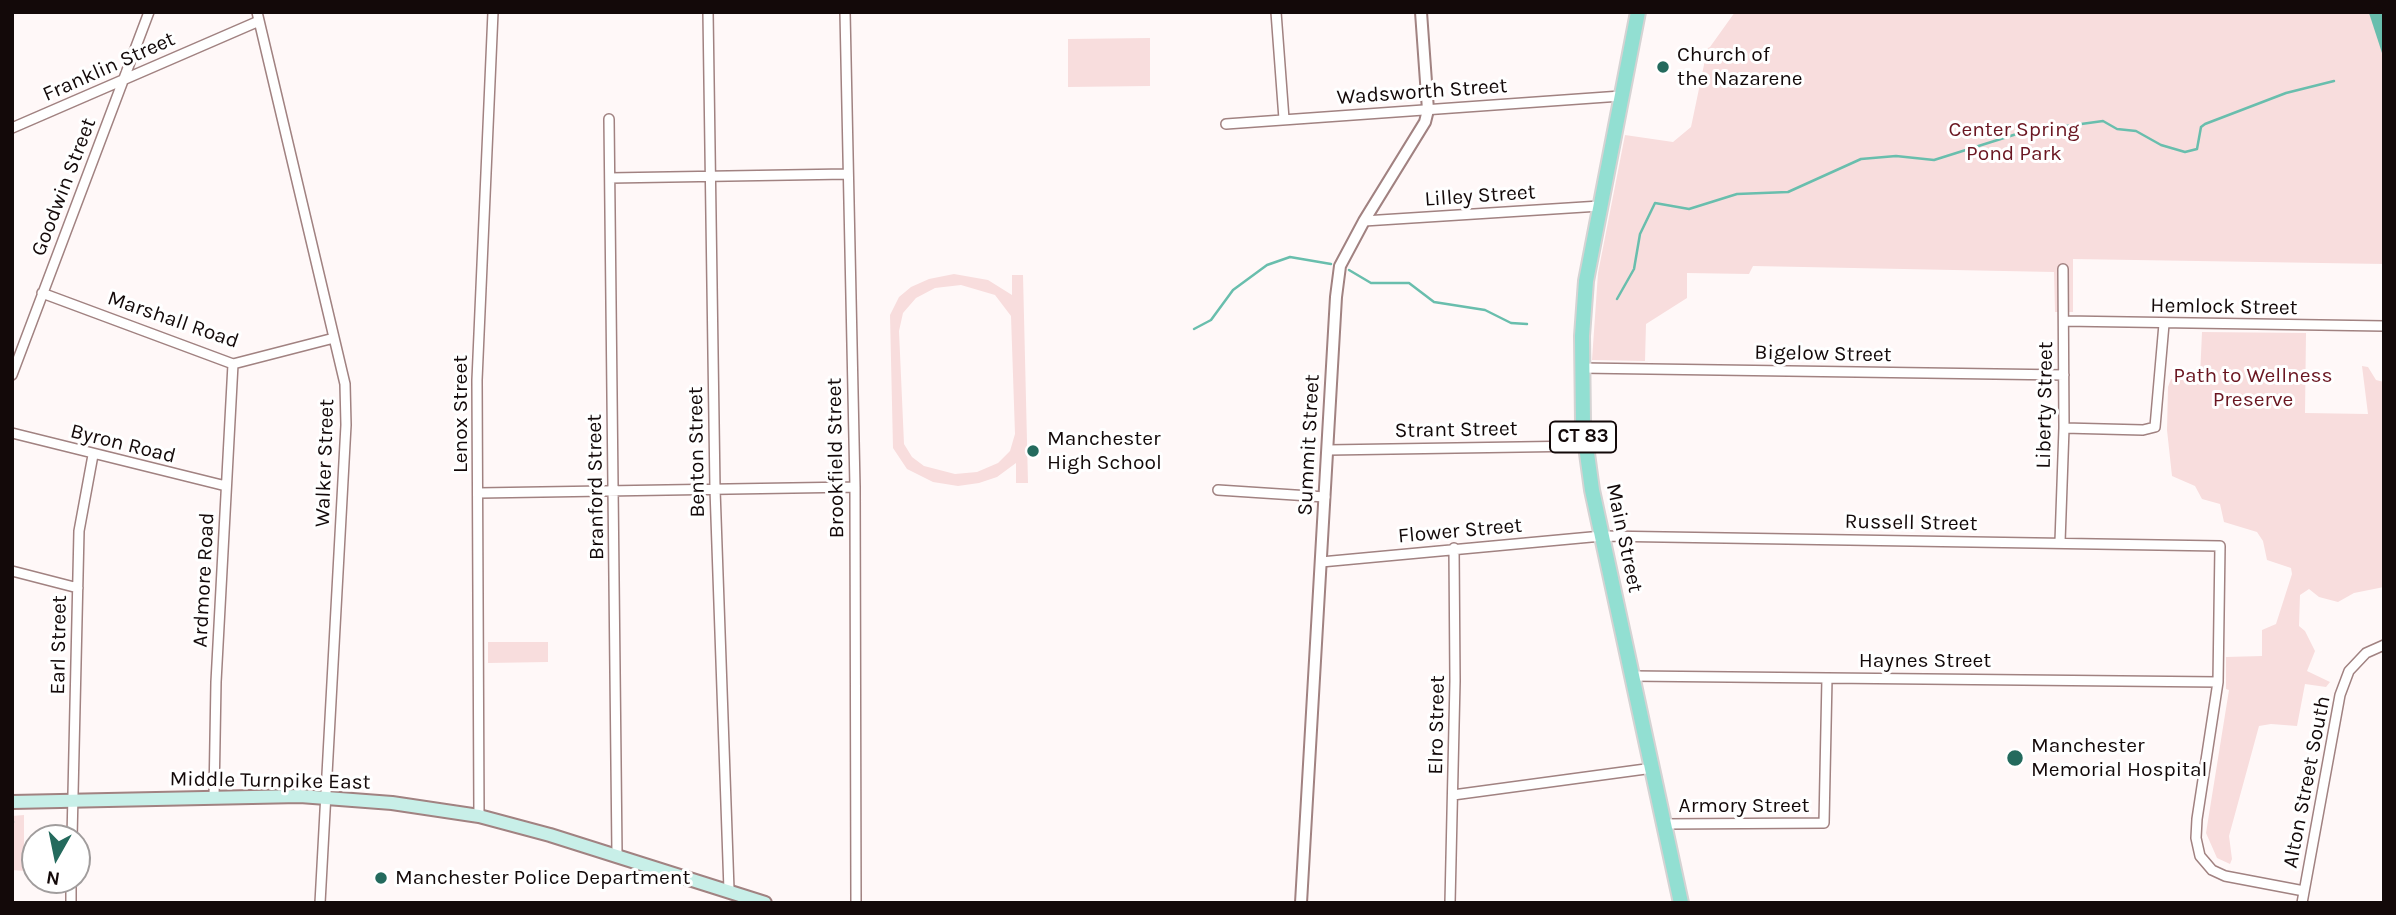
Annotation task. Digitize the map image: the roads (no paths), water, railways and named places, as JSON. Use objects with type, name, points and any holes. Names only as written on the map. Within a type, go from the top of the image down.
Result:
[{"type":"main road","name":"Main Street","points":[[1638,12],[1584,302],[1581,368],[1584,446],[1681,903]]},
{"type":"main road","name":"Middle Turnpike East","points":[[12,803],[214,797],[326,798],[392,803],[480,817],[617,854],[765,903]]},
{"type":"street","name":"Goodwin Street","points":[[12,375],[149,12]]},
{"type":"street","name":"Lenox Street","points":[[480,817],[478,380],[493,12]]},
{"type":"street","name":"Benton Street","points":[[708,12],[715,489],[729,890]]},
{"type":"street","name":"Brookfield Street","points":[[845,12],[855,487],[856,903]]},
{"type":"street","points":[[1276,12],[1284,119]]},
{"type":"street","name":"Summit Street","points":[[1301,903],[1340,270],[1364,221],[1425,122],[1428,110],[1421,12]]},
{"type":"street","name":"Franklin Street","points":[[12,128],[258,16]]},
{"type":"street","name":"Walker Street","points":[[258,16],[345,384],[346,425],[320,903]]},
{"type":"street","name":"Wadsworth Street","points":[[1226,124],[1621,96]]},
{"type":"street","name":"Branford Street","points":[[609,119],[617,854]]},
{"type":"street","points":[[610,178],[709,174],[847,174]]},
{"type":"street","name":"Lilley Street","points":[[1364,221],[1600,206]]},
{"type":"street","name":"Liberty Street","points":[[2060,542],[2064,428],[2063,269]]},
{"type":"street","name":"Marshall Road","points":[[42,293],[233,364],[334,338]]},
{"type":"street","name":"Hemlock Street","points":[[2064,321],[2384,326]]},
{"type":"street","points":[[2064,428],[2143,430],[2155,427],[2164,324]]},
{"type":"street","name":"Ardmore Road","points":[[214,797],[233,364]]},
{"type":"street","name":"Bigelow Street","points":[[1581,368],[2064,375]]},
{"type":"street","name":"Byron Road","points":[[12,433],[226,486]]},
{"type":"street","name":"Strant Street","points":[[1328,450],[1584,446]]},
{"type":"street","name":"Earl Street","points":[[73,824],[80,512],[93,455]]},
{"type":"street","points":[[479,493],[855,487]]},
{"type":"street","points":[[1218,490],[1325,497]]},
{"type":"street","name":"Russell Street","points":[[1602,536],[2060,542],[2220,547],[2218,682]]},
{"type":"street","name":"Flower Street","points":[[1321,562],[1602,536]]},
{"type":"street","name":"Elro Street","points":[[1450,903],[1454,548]]},
{"type":"street","points":[[12,571],[78,588]]},
{"type":"street","name":"Alton Street South","points":[[2302,903],[2340,695],[2349,671],[2366,653],[2384,645]]},
{"type":"street","name":"Haynes Street","points":[[1632,676],[2218,682]]},
{"type":"street","name":"Armory Street","points":[[1665,824],[1824,823],[1827,678]]},
{"type":"street","points":[[2218,682],[2197,819],[2196,838],[2200,856],[2212,870],[2225,876],[2304,891]]},
{"type":"street","points":[[1453,795],[1653,768]]},
{"type":"waterway","points":[[1617,299],[1634,269],[1640,234],[1655,203],[1689,209],[1737,194],[1788,192],[1861,159],[1896,156],[1934,160],[2023,132],[2103,121],[2117,129],[2136,131],[2161,145],[2185,152],[2197,149],[2201,127],[2205,124],[2286,93],[2334,81]]},
{"type":"waterway","points":[[1194,329],[1211,320],[1233,290],[1267,265],[1290,257],[1331,264]]},
{"type":"waterway","points":[[1349,270],[1371,283],[1409,283],[1434,302],[1485,310],[1511,323],[1527,324]]},
{"type":"place","name":"Church of the Nazarene","points":[[1663,67]]},
{"type":"place","name":"Manchester High School","points":[[1033,451]]},
{"type":"place","name":"Manchester Memorial Hospital","points":[[2015,758]]},
{"type":"place","name":"Manchester Police Department","points":[[381,878]]},
{"type":"park label","name":"Center Spring Pond Park","points":[[2014,142]]},
{"type":"park label","name":"Path to Wellness Preserve","points":[[2253,388]]}]
